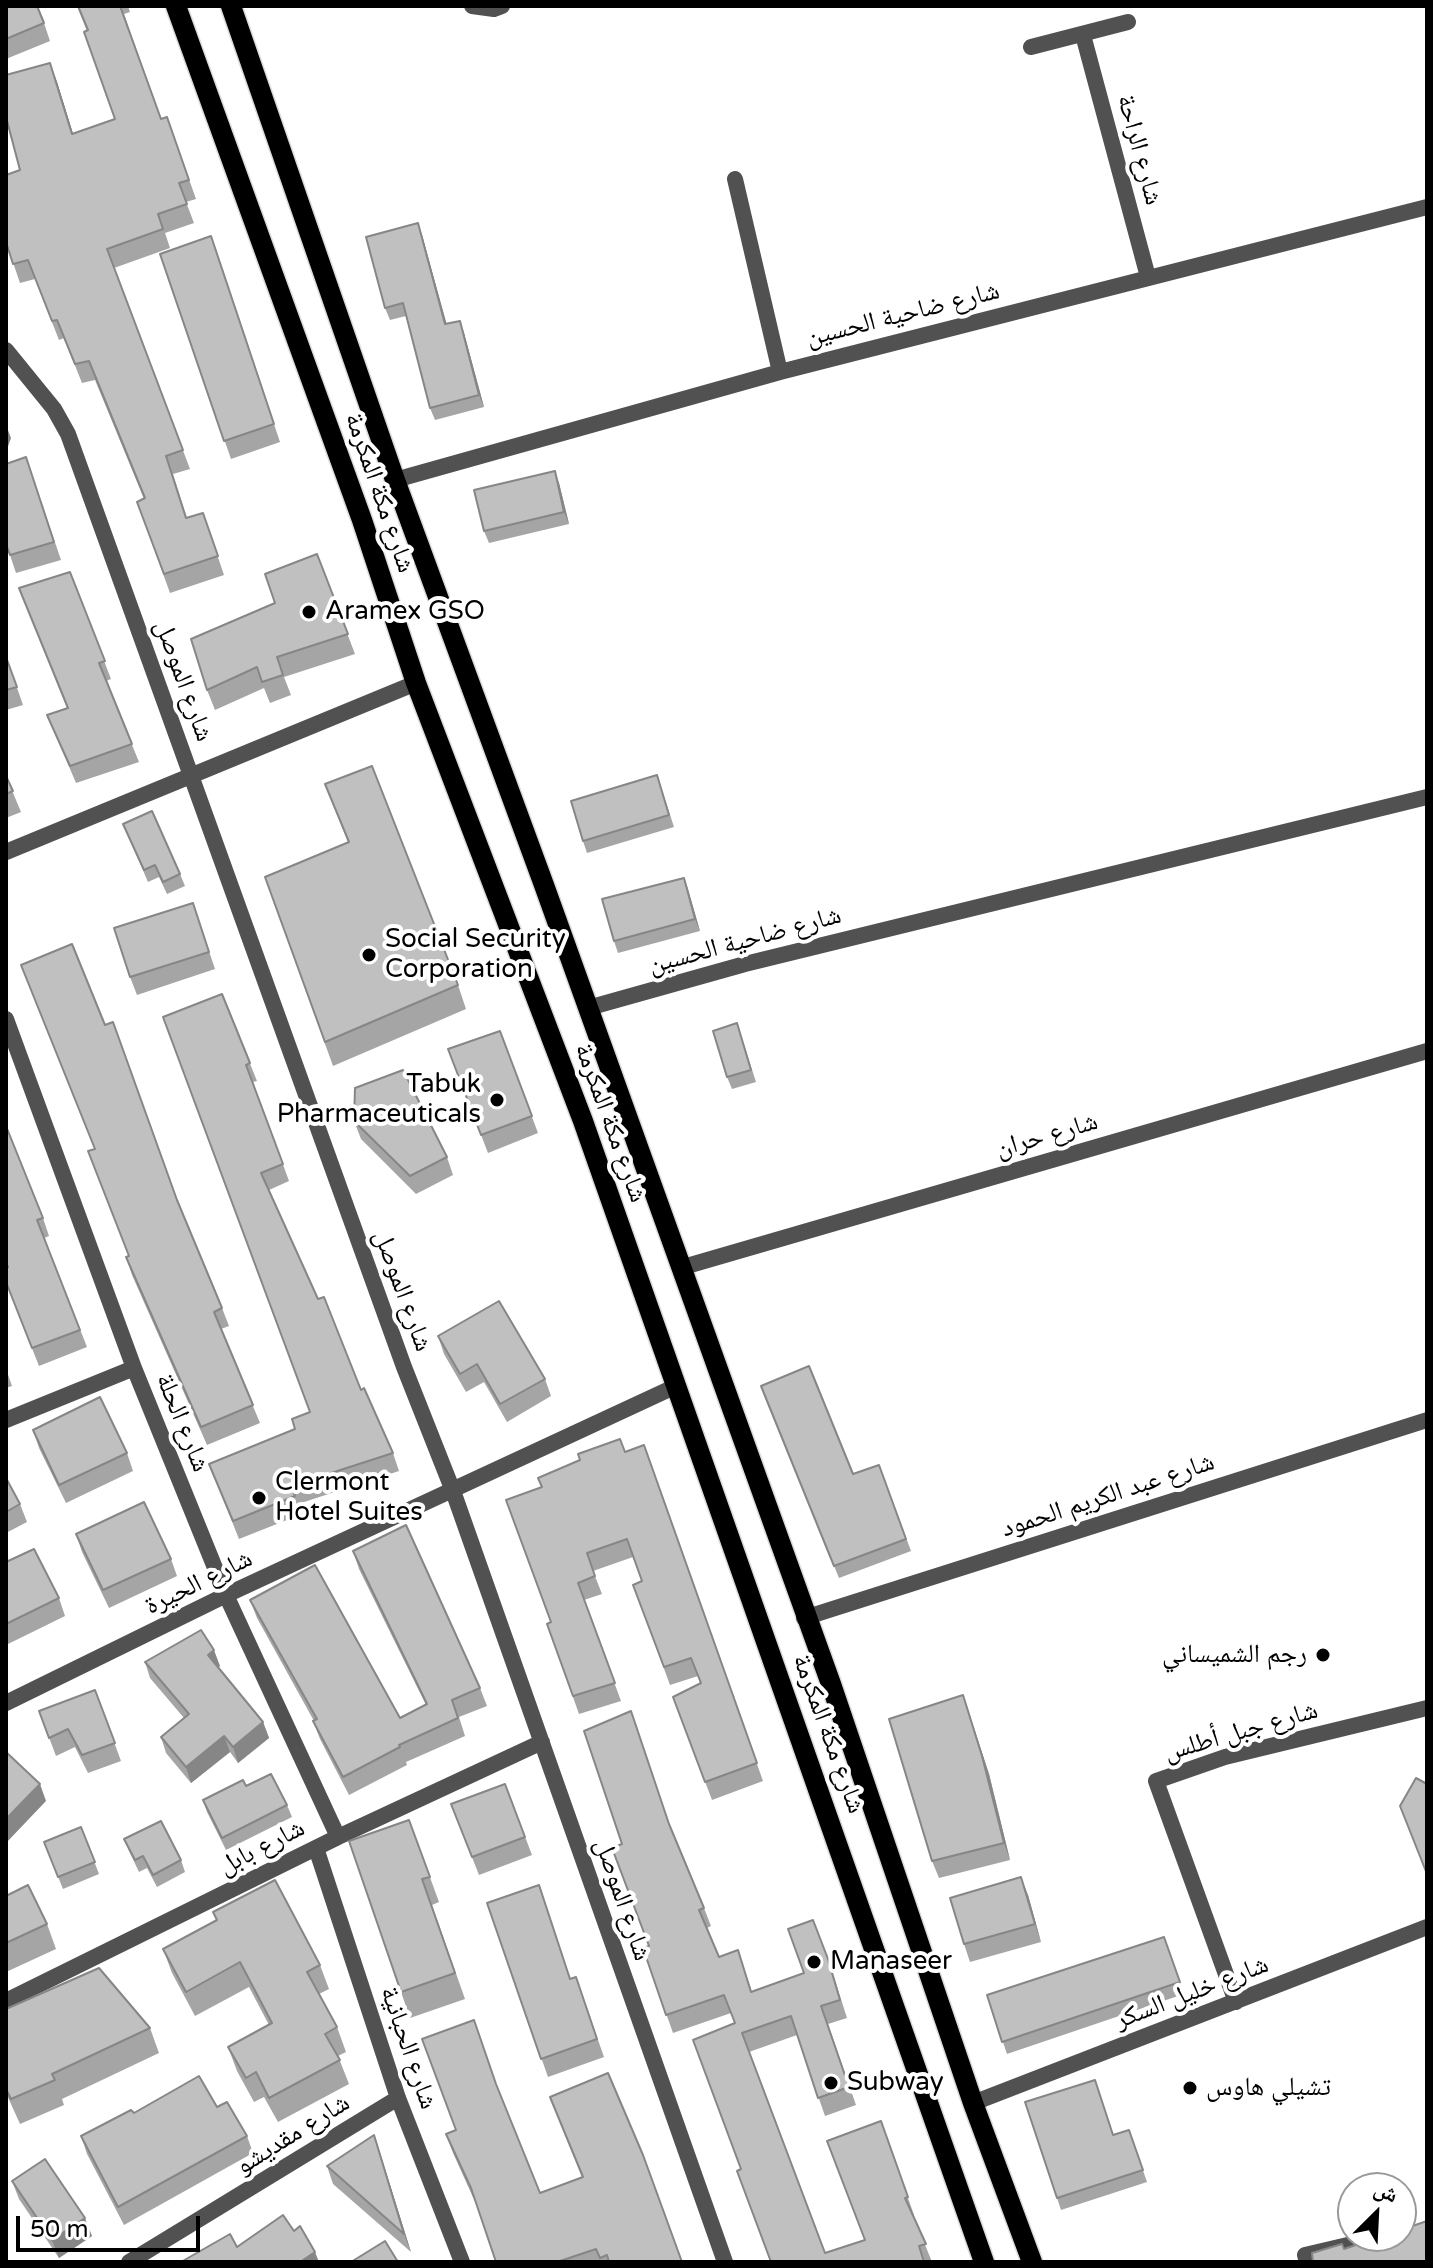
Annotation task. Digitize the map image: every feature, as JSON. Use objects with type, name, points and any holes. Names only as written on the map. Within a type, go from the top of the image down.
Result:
[{"type":"main road","name":"شارع مكة المكرمة","points":[[176,6],[362,520],[416,683],[583,1121],[674,1387],[823,1794],[984,2262]]},
{"type":"main road","name":"شارع مكة المكرمة","points":[[231,6],[395,480],[588,1008],[804,1618],[831,1684],[973,2103],[1032,2262]]},
{"type":"street","points":[[472,6],[494,9],[502,6]]},
{"type":"street","points":[[1031,47],[1128,22]]},
{"type":"street","name":"شارع الراحة","points":[[1083,35],[1148,277]]},
{"type":"street","points":[[735,179],[780,372]]},
{"type":"street","name":"شارع ضاحية الحسين","points":[[395,480],[780,372],[1427,207]]},
{"type":"street","name":"شارع الموصل","points":[[6,350],[48,400],[68,434],[404,1367],[453,1491],[725,2262]]},
{"type":"street","points":[[6,852],[416,683]]},
{"type":"street","name":"شارع ضاحية الحسين","points":[[588,1008],[745,964],[1427,797]]},
{"type":"street","name":"شارع الحلة","points":[[6,1019],[134,1368],[226,1595],[338,1837]]},
{"type":"street","name":"شارع حران","points":[[680,1268],[1427,1051]]},
{"type":"street","points":[[6,1420],[134,1368]]},
{"type":"street","name":"شارع الحيرة","points":[[6,1703],[226,1595],[674,1387]]},
{"type":"street","name":"شارع عبد الكريم الحمود","points":[[804,1618],[1427,1420]]},
{"type":"street","name":"شارع جبل أطلس","points":[[1236,2002],[1156,1781],[1225,1757],[1427,1708]]},
{"type":"street","name":"شارع بابل","points":[[6,2001],[338,1837],[542,1742]]},
{"type":"street","name":"شارع الحبانية","points":[[316,1848],[398,2098],[462,2262]]},
{"type":"street","name":"شارع خليل السكر","points":[[973,2103],[1427,1927]]},
{"type":"street","name":"شارع مقديشو","points":[[129,2262],[398,2098]]},
{"type":"street","points":[[1306,2258],[1337,2249]]},
{"type":"building","points":[[6,6],[37,6],[44,23],[6,39]]},
{"type":"building","points":[[78,6],[120,6],[161,119],[167,117],[189,180],[179,183],[187,204],[158,214],[163,229],[107,249],[183,450],[166,456],[186,518],[203,513],[218,556],[164,574],[137,502],[145,498],[89,361],[75,364],[57,320],[52,321],[28,260],[13,264],[6,242],[6,175],[20,170],[6,117],[6,75],[50,63],[72,134],[115,119]]},
{"type":"building","points":[[418,223],[445,324],[460,321],[479,395],[430,408],[403,303],[385,308],[366,237]]},
{"type":"building","points":[[211,236],[274,424],[224,441],[160,254]]},
{"type":"building","points":[[26,457],[54,542],[10,555],[6,544],[6,464]]},
{"type":"building","points":[[555,471],[564,512],[484,531],[474,490]]},
{"type":"building","points":[[317,554],[348,634],[277,657],[283,675],[262,682],[257,667],[207,690],[191,639],[275,603],[265,574]]},
{"type":"building","points":[[70,572],[105,661],[99,663],[132,744],[70,766],[47,715],[68,708],[19,588]]},
{"type":"building","points":[[6,657],[17,687],[6,690]]},
{"type":"building","name":"Social Security Corporation","points":[[372,766],[458,985],[325,1042],[265,877],[349,842],[325,784]]},
{"type":"building","points":[[657,775],[669,815],[583,841],[571,801]]},
{"type":"building","points":[[6,776],[13,791],[6,794]]},
{"type":"building","points":[[152,811],[180,874],[163,882],[155,865],[144,870],[123,824]]},
{"type":"building","points":[[684,878],[695,919],[614,941],[602,899]]},
{"type":"building","points":[[193,903],[209,952],[130,977],[114,928]]},
{"type":"building","points":[[72,944],[105,1025],[113,1022],[177,1200],[222,1308],[214,1312],[253,1405],[201,1427],[126,1257],[129,1256],[88,1151],[95,1149],[21,965]]},
{"type":"building","points":[[222,994],[250,1063],[246,1065],[283,1164],[261,1173],[318,1299],[324,1297],[361,1390],[364,1388],[393,1453],[291,1486],[295,1496],[233,1521],[209,1464],[295,1429],[292,1419],[310,1412],[163,1017]]},
{"type":"building","points":[[737,1023],[751,1070],[727,1077],[713,1031]]},
{"type":"building","name":"Tabuk Pharmaceuticals","points":[[500,1031],[532,1116],[481,1135],[448,1049]]},
{"type":"building","points":[[403,1070],[447,1157],[410,1176],[354,1121],[355,1088]]},
{"type":"building","points":[[6,1126],[43,1218],[37,1220],[80,1330],[32,1348],[6,1282]]},
{"type":"building","points":[[499,1301],[545,1379],[500,1404],[477,1364],[460,1374],[438,1336]]},
{"type":"building","points":[[809,1366],[853,1474],[879,1465],[906,1539],[834,1566],[761,1386]]},
{"type":"building","points":[[100,1397],[127,1453],[59,1485],[33,1430]]},
{"type":"building","points":[[620,1439],[625,1452],[644,1445],[757,1763],[705,1782],[673,1697],[701,1683],[691,1658],[664,1667],[633,1585],[642,1581],[627,1539],[587,1553],[595,1576],[578,1583],[615,1683],[573,1696],[547,1624],[551,1622],[506,1500],[542,1487],[538,1478],[580,1460],[578,1454]]},
{"type":"building","points":[[6,1478],[20,1504],[6,1512]]},
{"type":"building","points":[[144,1502],[171,1559],[103,1590],[76,1534]]},
{"type":"building","points":[[406,1525],[480,1688],[452,1700],[458,1718],[399,1745],[343,1777],[313,1721],[317,1719],[250,1600],[315,1565],[400,1718],[427,1704],[353,1551]]},
{"type":"building","points":[[34,1549],[59,1598],[6,1624],[6,1562]]},
{"type":"building","points":[[201,1630],[214,1650],[208,1655],[263,1722],[233,1747],[224,1736],[186,1767],[161,1737],[189,1714],[145,1662]]},
{"type":"building","points":[[95,1690],[115,1743],[82,1755],[68,1729],[49,1738],[39,1711]]},
{"type":"building","points":[[963,1695],[1004,1843],[932,1861],[889,1719]]},
{"type":"building","points":[[631,1711],[669,1824],[704,1908],[699,1910],[719,1957],[738,1950],[751,1992],[804,1973],[788,1929],[813,1920],[828,1959],[840,2000],[821,2006],[849,2087],[818,2098],[791,2016],[742,2033],[825,2253],[865,2240],[827,2141],[881,2121],[908,2197],[905,2198],[926,2244],[919,2246],[924,2262],[771,2262],[737,2171],[741,2169],[693,2040],[735,2023],[724,1995],[666,2015],[643,1948],[649,1946],[612,1848],[622,1844],[584,1731]]},
{"type":"building","points":[[6,1752],[40,1784],[6,1819]]},
{"type":"building","points":[[271,1774],[287,1805],[222,1838],[203,1800],[243,1780],[246,1786]]},
{"type":"building","points":[[1416,1778],[1427,1784],[1427,1874],[1400,1806]]},
{"type":"building","points":[[505,1784],[525,1837],[472,1857],[451,1804]]},
{"type":"building","points":[[409,1820],[430,1877],[422,1879],[455,1973],[401,1992],[349,1841]]},
{"type":"building","points":[[161,1821],[181,1860],[153,1875],[143,1856],[135,1860],[124,1839]]},
{"type":"building","points":[[81,1827],[95,1862],[58,1877],[44,1842]]},
{"type":"building","points":[[1021,1877],[1035,1924],[964,1944],[950,1898]]},
{"type":"building","points":[[275,1880],[320,1965],[307,1972],[337,2027],[325,2034],[340,2060],[269,2098],[256,2072],[246,2078],[228,2047],[272,2023],[240,1962],[186,1992],[163,1949],[217,1920],[213,1912]]},
{"type":"building","points":[[28,1885],[47,1924],[6,1943],[6,1896]]},
{"type":"building","points":[[539,1885],[570,1979],[576,1977],[597,2039],[541,2059],[487,1903]]},
{"type":"building","points":[[1164,1937],[1180,1982],[1002,2042],[987,1995]]},
{"type":"building","points":[[99,1968],[150,2028],[52,2074],[55,2080],[11,2099],[6,2089],[6,2009]]},
{"type":"building","points":[[474,2020],[540,2193],[583,2177],[550,2097],[608,2073],[643,2155],[682,2262],[609,2262],[607,2255],[600,2258],[596,2249],[557,2262],[496,2262],[471,2188],[446,2134],[456,2130],[422,2039]]},
{"type":"building","points":[[199,2076],[217,2107],[227,2102],[247,2136],[118,2207],[81,2136],[131,2110],[134,2113]]},
{"type":"building","points":[[1095,2080],[1113,2135],[1129,2130],[1143,2170],[1057,2198],[1025,2102]]},
{"type":"building","points":[[374,2135],[404,2234],[327,2166]]},
{"type":"building","points":[[45,2159],[85,2218],[52,2240],[12,2181]]},
{"type":"building","points":[[283,2215],[294,2231],[300,2226],[315,2252],[300,2262],[181,2262],[230,2234],[237,2247]]},
{"type":"building","points":[[1427,2221],[1427,2262],[1313,2262],[1312,2253],[1337,2246],[1337,2252],[1417,2252],[1417,2224]]},
{"type":"building","points":[[385,2241],[398,2262],[351,2262]]},
{"type":"place","name":"Aramex GSO","points":[[309,612]]},
{"type":"place","name":"Social Security Corporation","points":[[369,955]]},
{"type":"place","name":"Tabuk Pharmaceuticals","points":[[497,1100]]},
{"type":"place","name":"Clermont Hotel Suites","points":[[259,1498]]},
{"type":"place","name":"رجم الشميساني","points":[[1323,1655]]},
{"type":"place","name":"Manaseer","points":[[814,1962]]},
{"type":"place","name":"Subway","points":[[831,2083]]},
{"type":"place","name":"تشيلي هاوس","points":[[1190,2088]]}]
